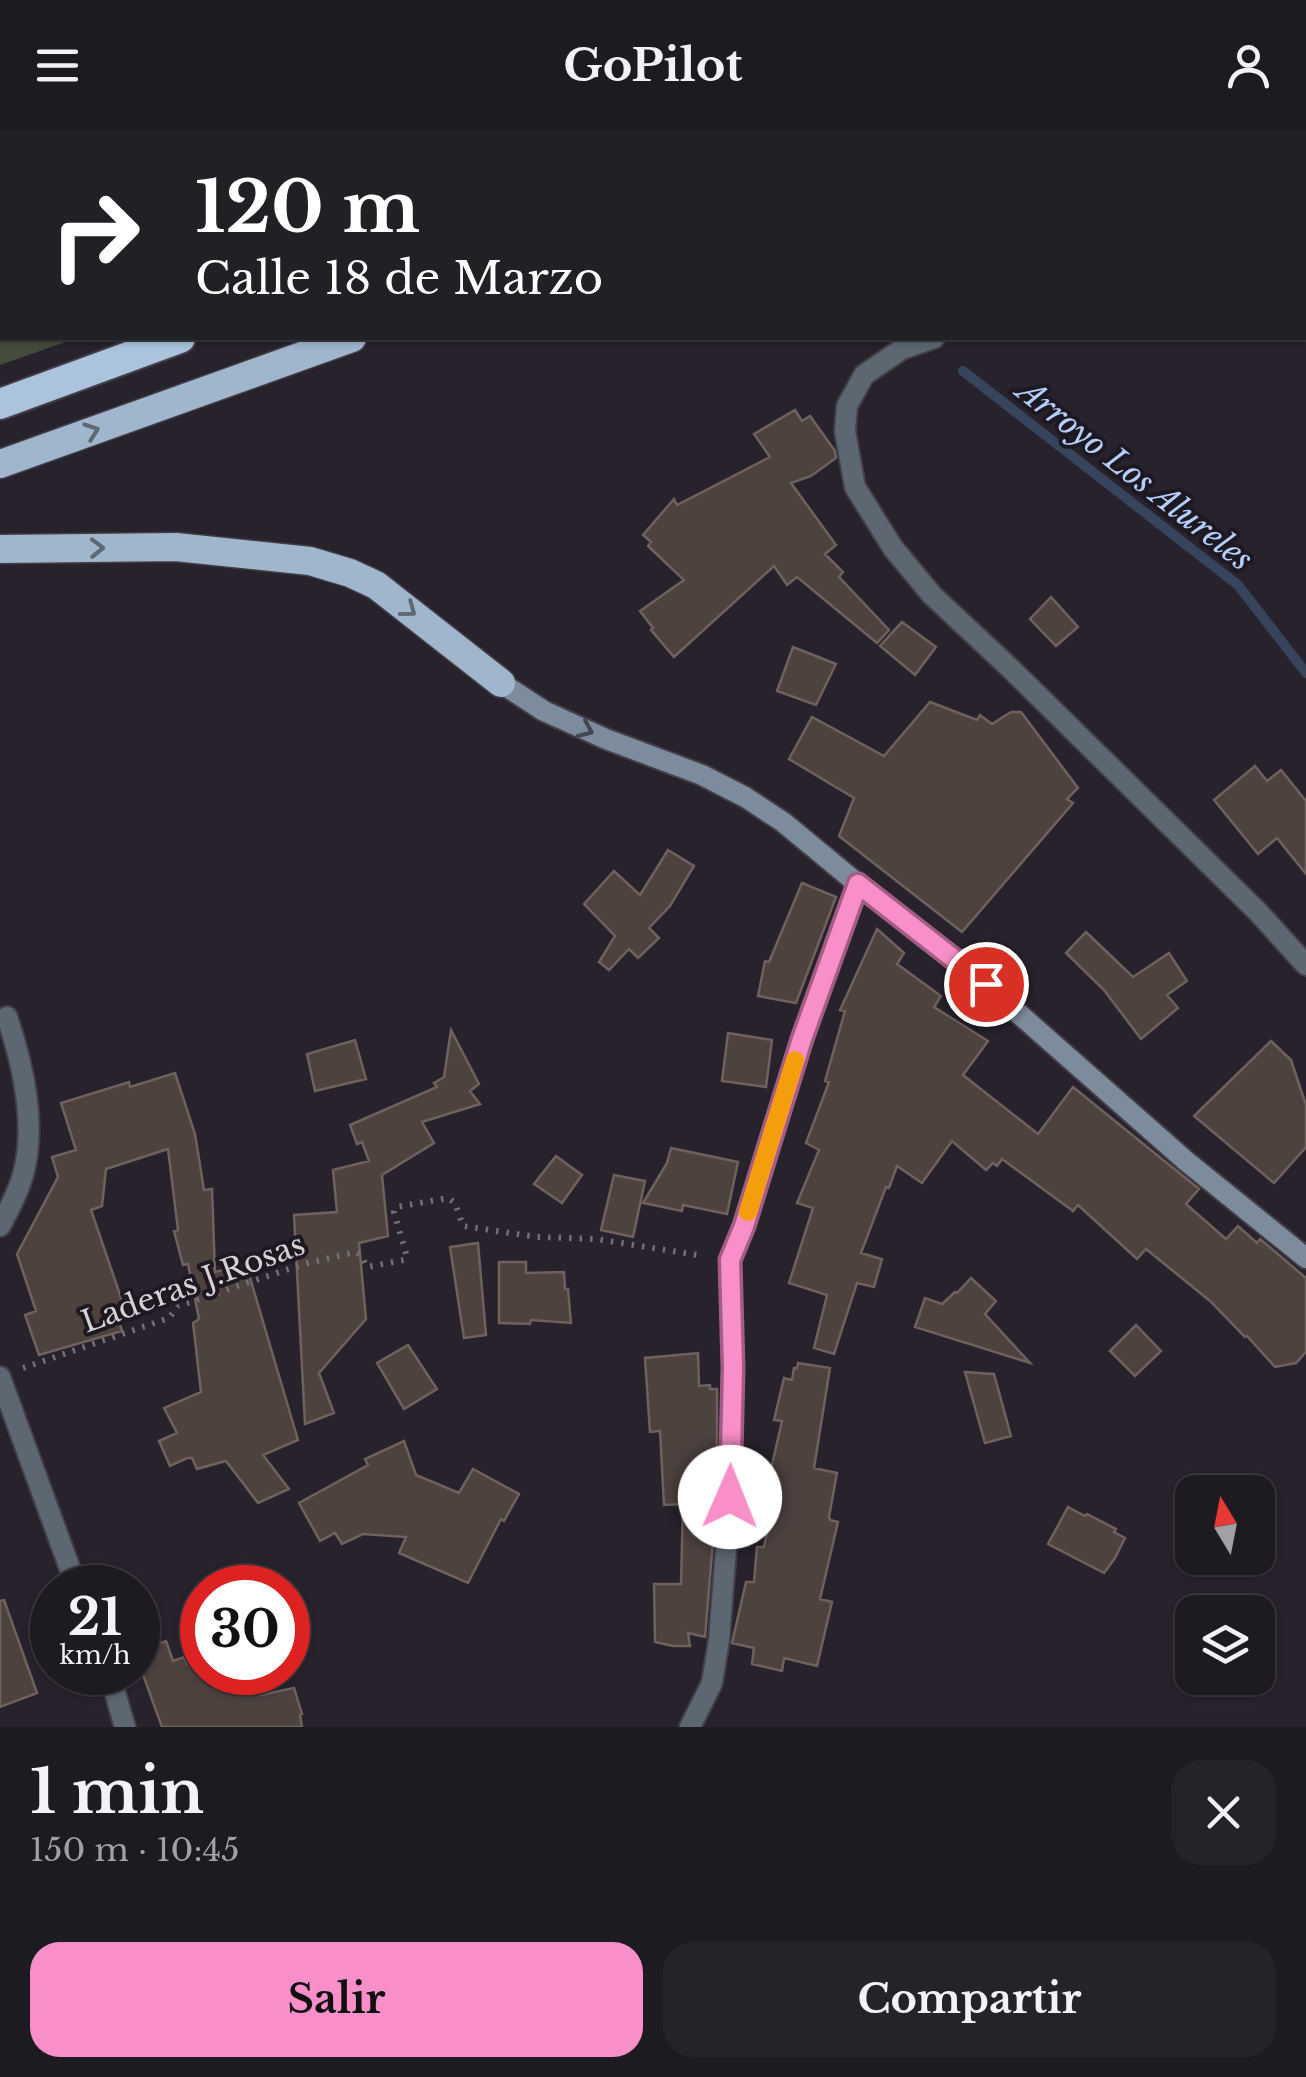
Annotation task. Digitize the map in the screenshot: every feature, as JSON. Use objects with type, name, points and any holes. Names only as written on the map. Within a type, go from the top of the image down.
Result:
[{"type":"highway","points":[[0,404],[175,340]]},
{"type":"highway","points":[[0,464],[346,340]]},
{"type":"highway","points":[[0,549],[176,547],[310,561],[376,586],[501,683]]},
{"type":"main road","points":[[501,683],[544,711],[606,739],[702,774],[783,822],[986,984],[1186,1161],[1306,1258]]},
{"type":"street","points":[[929,340],[902,350],[864,375],[847,406],[846,431],[855,488],[894,548],[932,594],[1244,899],[1306,965]]},
{"type":"street","points":[[690,1727],[712,1684],[719,1640],[730,1497],[730,1260],[802,1039],[858,884]]},
{"type":"street","points":[[0,1226],[23,1176],[28,1150],[20,1056],[7,1017]]},
{"type":"street","points":[[9,1373],[70,1565]]},
{"type":"street","points":[[116,1695],[125,1727]]},
{"type":"path","name":"Laderas J.Rosas","points":[[9,1373],[169,1318],[178,1306],[304,1264],[356,1252],[367,1266],[404,1260],[407,1257],[396,1208],[448,1198],[455,1203],[463,1226],[596,1239],[730,1260]]},
{"type":"green space","points":[[0,340],[71,340],[0,365]]},
{"type":"building","points":[[795,410],[802,421],[810,416],[836,458],[811,476],[791,483],[836,545],[825,554],[843,572],[839,577],[889,630],[877,643],[797,577],[787,585],[774,566],[674,657],[640,611],[684,580],[648,546],[651,542],[643,535],[674,499],[677,505],[770,457],[754,434]]},
{"type":"building","points":[[1051,597],[1078,627],[1056,646],[1030,619]]},
{"type":"building","points":[[902,622],[936,647],[915,675],[880,646]]},
{"type":"building","points":[[793,647],[836,664],[816,705],[777,691]]},
{"type":"building","points":[[930,702],[977,720],[980,715],[992,724],[1011,712],[1021,712],[1078,788],[1067,799],[1073,803],[962,932],[839,836],[854,798],[789,759],[812,717],[884,756]]},
{"type":"building","points":[[1255,766],[1267,781],[1281,770],[1306,801],[1306,874],[1277,838],[1258,854],[1214,800]]},
{"type":"building","points":[[668,850],[694,866],[670,906],[649,928],[659,938],[638,958],[629,949],[609,970],[599,962],[615,936],[584,904],[614,871],[640,895]]},
{"type":"building","points":[[802,883],[836,897],[796,1003],[758,996],[765,961],[769,962]]},
{"type":"building","points":[[877,929],[904,953],[897,964],[941,996],[934,1007],[988,1041],[963,1075],[1038,1134],[1073,1087],[1199,1189],[1186,1204],[1226,1239],[1238,1226],[1257,1243],[1260,1239],[1306,1278],[1306,1352],[1296,1363],[1275,1367],[1210,1301],[1146,1249],[1137,1259],[1078,1205],[1073,1211],[1002,1159],[986,1170],[952,1141],[922,1183],[897,1166],[861,1253],[882,1259],[874,1287],[857,1283],[834,1354],[814,1348],[827,1295],[789,1283],[813,1208],[797,1203],[819,1150],[806,1143],[829,1082],[825,1081],[845,1011],[840,1010]]},
{"type":"building","points":[[1086,932],[1133,977],[1169,953],[1187,981],[1167,995],[1178,1008],[1141,1039],[1104,990],[1066,953]]},
{"type":"building","points":[[451,1030],[479,1084],[470,1091],[480,1104],[422,1122],[434,1143],[382,1175],[388,1236],[359,1243],[366,1319],[319,1373],[334,1413],[305,1424],[294,1215],[337,1212],[333,1170],[369,1161],[350,1125],[437,1087],[434,1083],[444,1077]]},
{"type":"building","points":[[728,1033],[772,1040],[766,1087],[722,1081]]},
{"type":"building","points":[[355,1040],[366,1079],[315,1091],[307,1054]]},
{"type":"building","points":[[1271,1041],[1291,1060],[1306,1105],[1306,1147],[1274,1183],[1194,1116]]},
{"type":"building","points":[[175,1073],[195,1134],[204,1190],[212,1189],[215,1272],[246,1264],[298,1440],[263,1455],[289,1489],[258,1503],[226,1461],[197,1469],[192,1458],[187,1458],[170,1466],[159,1441],[177,1433],[164,1408],[201,1392],[193,1323],[199,1319],[188,1264],[183,1265],[174,1231],[178,1230],[168,1149],[106,1169],[102,1206],[91,1210],[127,1315],[118,1318],[122,1331],[39,1355],[25,1315],[36,1311],[17,1254],[58,1177],[52,1157],[76,1150],[61,1103],[129,1082],[130,1087]]},
{"type":"building","points":[[671,1148],[738,1162],[727,1214],[683,1205],[682,1211],[643,1203],[667,1163]]},
{"type":"building","points":[[556,1156],[582,1175],[562,1203],[534,1184]]},
{"type":"building","points":[[614,1175],[645,1181],[633,1237],[601,1230]]},
{"type":"building","points":[[478,1243],[486,1335],[464,1338],[450,1247]]},
{"type":"building","points":[[499,1262],[526,1262],[526,1273],[564,1272],[571,1323],[499,1323]]},
{"type":"building","points":[[971,1278],[996,1301],[985,1314],[1030,1363],[915,1327],[925,1298],[942,1304]]},
{"type":"building","points":[[1136,1325],[1161,1351],[1135,1376],[1110,1351]]},
{"type":"building","points":[[408,1345],[437,1389],[404,1409],[377,1363]]},
{"type":"building","points":[[698,1353],[699,1386],[717,1389],[717,1464],[710,1465],[715,1517],[705,1637],[688,1633],[690,1646],[673,1646],[655,1642],[654,1584],[681,1584],[683,1504],[664,1505],[660,1431],[650,1432],[645,1358]]},
{"type":"building","points":[[798,1363],[830,1368],[814,1468],[837,1473],[829,1517],[838,1522],[820,1599],[832,1602],[817,1666],[784,1658],[782,1671],[752,1664],[754,1648],[732,1643],[746,1582],[754,1582],[757,1547],[764,1547],[775,1493],[766,1491],[782,1421],[774,1420],[784,1378],[792,1380]]},
{"type":"building","points":[[965,1372],[994,1374],[1011,1436],[985,1443]]},
{"type":"building","points":[[404,1441],[416,1475],[459,1493],[473,1469],[519,1494],[504,1521],[501,1519],[468,1583],[399,1553],[406,1537],[363,1534],[342,1544],[335,1533],[320,1541],[299,1503],[368,1465],[365,1459]]},
{"type":"building","points":[[1068,1507],[1116,1529],[1114,1532],[1125,1538],[1104,1573],[1048,1544]]},
{"type":"building","points":[[4,1600],[30,1673],[32,1695],[0,1707],[0,1601]]},
{"type":"building","points":[[166,1641],[173,1661],[180,1658],[180,1695],[296,1695],[302,1727],[162,1727],[150,1695],[160,1695],[160,1643]]},
{"type":"waterway","name":"Arroyo Los Alureles","points":[[963,371],[1238,585],[1306,673]]},
{"type":"slow traffic","points":[[748,1212],[795,1060]]},
{"type":"route","points":[[730,1497],[730,1260],[802,1039],[858,884],[986,984]]}]
